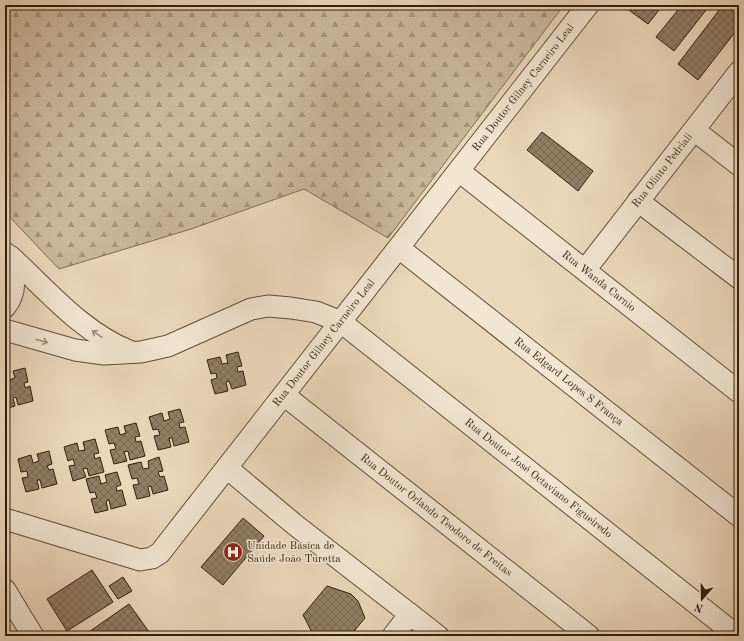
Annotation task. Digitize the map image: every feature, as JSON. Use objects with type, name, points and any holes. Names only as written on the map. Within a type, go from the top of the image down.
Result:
[{"type":"street","name":"Rua Doutor Gilney Carneiro Leal","points":[[5,519],[140,560],[152,558],[160,553],[588,5]]},
{"type":"street","name":"Rua Olinto Pedriali","points":[[585,270],[739,72]]},
{"type":"street","points":[[694,130],[739,165]]},
{"type":"street","name":"Rua Wanda Carnio","points":[[459,171],[739,392]]},
{"type":"street","points":[[638,201],[739,278]]},
{"type":"street","name":"Rua Edgard Lopes S França","points":[[399,248],[739,516]]},
{"type":"street","points":[[5,253],[11,256],[83,325],[106,340],[132,352]]},
{"type":"street","points":[[5,260],[10,266],[14,279],[12,294],[5,307]]},
{"type":"street","name":"Rua Doutor José Octaviano Figueiredo","points":[[5,330],[75,350],[104,354],[151,350],[168,346],[251,309],[268,306],[316,312],[341,322],[736,636]]},
{"type":"street","name":"Rua Doutor Orlando Teodoro de Freitas","points":[[284,395],[589,636]]},
{"type":"street","points":[[227,468],[294,524],[438,636]]},
{"type":"street","points":[[6,593],[33,636]]},
{"type":"street","points":[[393,636],[410,614]]},
{"type":"street","points":[[736,636],[739,631]]},
{"type":"green space","points":[[5,5],[564,5],[388,238],[304,189],[191,229],[59,269],[5,212]]},
{"type":"building","points":[[622,5],[663,5],[648,24]]},
{"type":"building","points":[[682,5],[710,5],[674,51],[656,37]]},
{"type":"building","points":[[723,5],[739,5],[739,27],[698,80],[678,64]]},
{"type":"building","points":[[542,132],[593,171],[578,191],[527,150]]},
{"type":"building","points":[[238,352],[242,366],[237,367],[238,372],[243,371],[246,385],[232,389],[229,381],[226,382],[228,391],[215,394],[211,380],[217,378],[216,373],[211,374],[207,360],[220,357],[222,364],[228,363],[226,355]]},
{"type":"building","points":[[25,368],[28,382],[24,383],[25,388],[30,386],[33,401],[18,405],[16,397],[13,398],[15,406],[5,409],[5,373],[7,372],[9,380],[15,378],[13,371]]},
{"type":"building","points":[[180,409],[184,422],[179,423],[180,428],[185,427],[189,442],[174,446],[172,438],[169,438],[171,447],[158,450],[154,436],[160,435],[158,429],[153,430],[149,417],[162,413],[164,421],[170,419],[168,412]]},
{"type":"building","points":[[136,423],[140,436],[135,437],[136,442],[141,441],[145,456],[130,460],[128,451],[124,452],[127,461],[114,464],[110,450],[116,449],[114,443],[109,444],[105,430],[118,427],[120,435],[126,433],[124,426]]},
{"type":"building","points":[[95,439],[99,453],[94,454],[95,459],[100,457],[104,472],[89,476],[87,468],[83,469],[86,477],[73,481],[69,466],[75,465],[73,459],[68,461],[64,447],[77,443],[79,451],[85,450],[83,442]]},
{"type":"building","points":[[49,451],[52,464],[47,466],[49,470],[53,469],[57,484],[42,488],[40,480],[37,480],[39,489],[26,492],[22,478],[28,477],[27,471],[21,472],[18,459],[31,455],[33,463],[39,461],[37,454]]},
{"type":"building","points":[[159,457],[163,471],[158,472],[160,477],[164,476],[168,490],[153,494],[151,486],[148,487],[150,496],[137,499],[133,485],[139,484],[137,478],[132,479],[128,465],[141,462],[143,469],[149,468],[148,461]]},
{"type":"building","points":[[117,472],[121,485],[116,487],[117,491],[122,490],[126,505],[111,509],[109,500],[106,501],[108,510],[95,513],[91,499],[97,498],[95,492],[90,493],[86,479],[99,476],[101,484],[107,482],[105,475]]},
{"type":"building","name":"Unidade Básica de Saúde João Turetta","points":[[243,518],[264,536],[223,585],[201,567]]},
{"type":"building","points":[[92,570],[113,602],[67,631],[47,599]]},
{"type":"building","points":[[123,577],[132,591],[118,599],[109,586]]},
{"type":"building","points":[[327,586],[351,594],[358,601],[365,618],[350,636],[314,636],[303,615]]},
{"type":"building","points":[[129,604],[152,636],[83,636]]},
{"type":"place","name":"Unidade Básica de Saúde João Turetta","points":[[233,552]]}]
